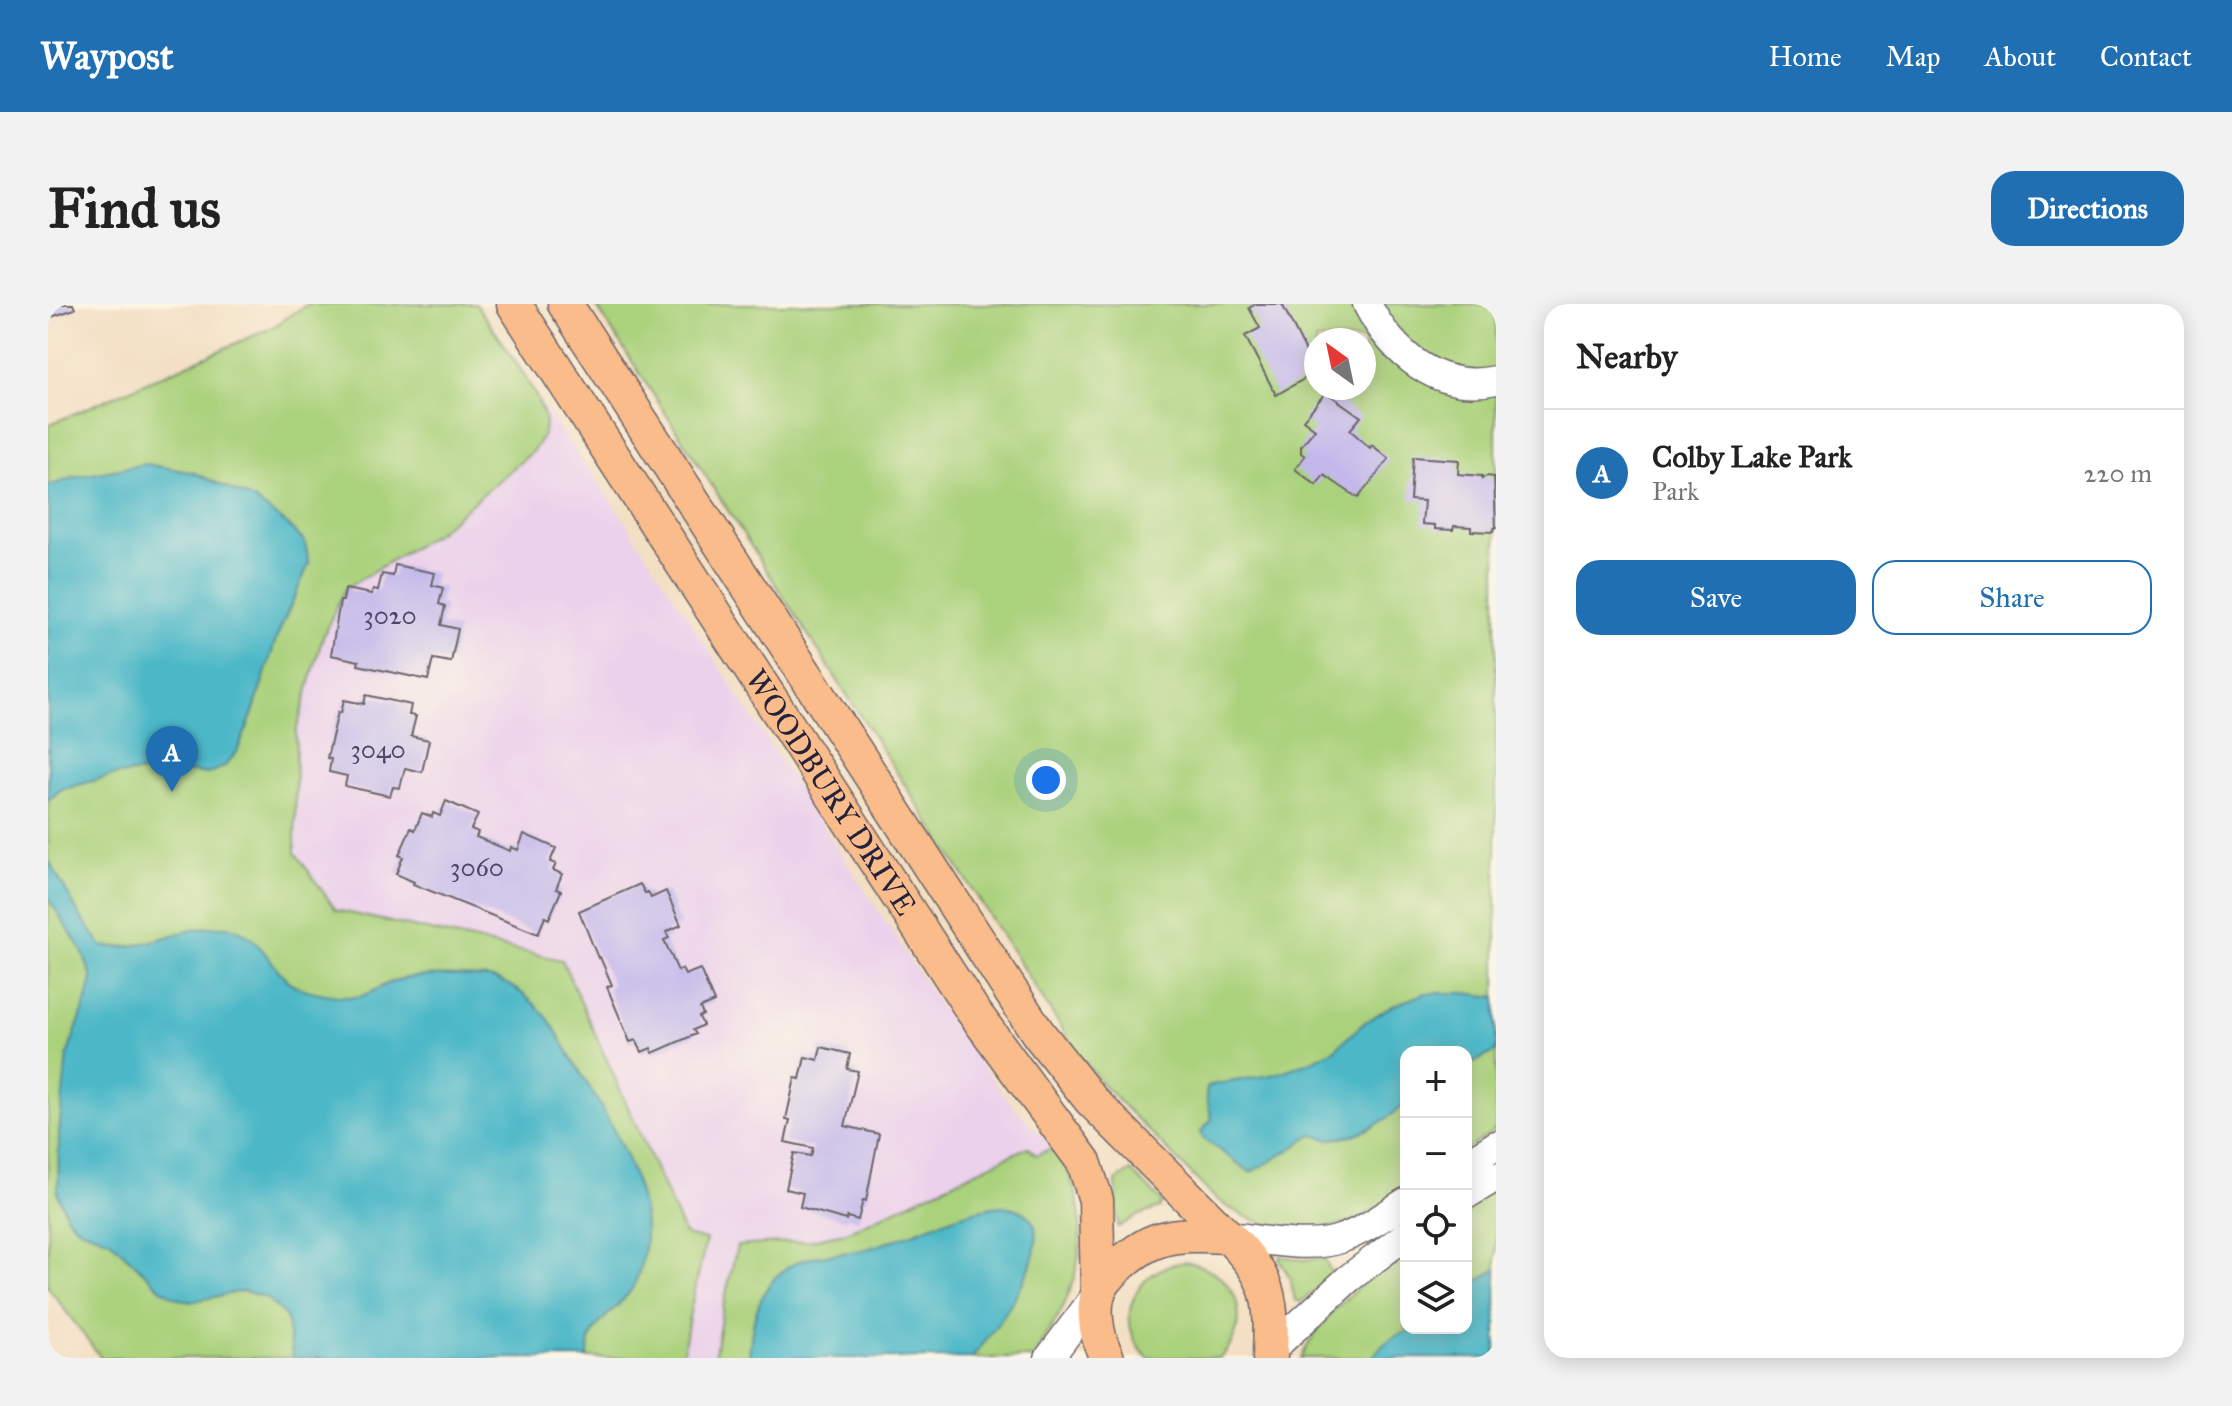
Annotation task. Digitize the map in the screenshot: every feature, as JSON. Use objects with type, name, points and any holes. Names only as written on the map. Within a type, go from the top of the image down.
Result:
[{"type":"main road","name":"WOODBURY DRIVE","points":[[514,304],[957,987],[1084,1162],[1096,1200],[1098,1331],[1107,1358]]},
{"type":"main road","name":"WOODBURY DRIVE","points":[[565,304],[1029,1020],[1091,1100],[1251,1261],[1268,1291],[1271,1318],[1269,1355]]},
{"type":"main road","points":[[1098,1294],[1122,1262],[1150,1243],[1183,1235],[1227,1236]]},
{"type":"street","points":[[1367,304],[1393,346],[1421,367],[1452,381],[1480,383],[1496,380]]},
{"type":"street","points":[[1472,1160],[1496,1145]]},
{"type":"street","points":[[1472,1191],[1496,1177]]},
{"type":"street","points":[[1227,1236],[1327,1243],[1360,1231],[1400,1206]]},
{"type":"street","points":[[1269,1355],[1348,1279],[1400,1240]]},
{"type":"street","points":[[1049,1358],[1098,1294]]},
{"type":"shaded area","points":[[538,399],[617,509],[941,1008],[1005,1097],[1053,1148],[858,1237],[717,1338],[714,1358],[682,1358],[706,1240],[685,1235],[562,960],[336,910],[295,852],[296,732],[323,636],[345,588],[438,532],[535,449],[545,424]]},
{"type":"green space","points":[[308,304],[476,304],[528,382],[543,413],[545,425],[531,453],[438,532],[345,589],[323,636],[296,732],[295,852],[336,910],[562,960],[685,1235],[706,1240],[682,1358],[101,1358],[48,1287],[48,425],[271,328]]},
{"type":"green space","points":[[595,304],[1496,304],[1496,1129],[1472,1146],[1472,1046],[1400,1046],[1400,1193],[1365,1215],[1341,1225],[1284,1228],[1247,1217],[1214,1197],[1105,1087],[1079,1055]]},
{"type":"green space","points":[[1028,1147],[1036,1155],[1053,1148],[1073,1184],[1080,1224],[1080,1245],[1072,1286],[1033,1358],[714,1358],[737,1246],[806,1241],[845,1233]]},
{"type":"green space","points":[[1131,1171],[1162,1201],[1160,1208],[1118,1227],[1116,1181]]},
{"type":"green space","points":[[1496,1188],[1496,1358],[1301,1358],[1321,1325],[1334,1311],[1400,1253],[1400,1334],[1472,1334],[1472,1203]]},
{"type":"green space","points":[[1281,1256],[1303,1260],[1324,1258],[1333,1276],[1301,1302],[1295,1300],[1290,1278],[1279,1259]]},
{"type":"green space","points":[[1185,1262],[1203,1267],[1228,1285],[1236,1298],[1239,1313],[1237,1328],[1220,1358],[1148,1358],[1131,1328],[1130,1313],[1134,1298],[1141,1285],[1153,1274],[1167,1266]]},
{"type":"water","points":[[146,464],[195,473],[254,500],[287,524],[305,542],[309,564],[276,639],[252,716],[237,752],[225,766],[208,774],[165,769],[111,776],[60,790],[48,801],[48,486],[76,477]]},
{"type":"water","points":[[48,859],[79,914],[102,946],[133,945],[195,929],[227,927],[248,935],[285,978],[298,987],[312,991],[354,997],[397,980],[454,975],[496,979],[532,1001],[554,1027],[616,1136],[635,1180],[645,1224],[643,1251],[633,1288],[595,1330],[588,1347],[588,1358],[293,1358],[286,1317],[267,1298],[243,1291],[190,1302],[177,1298],[160,1288],[110,1240],[79,1229],[67,1217],[58,1194],[59,1133],[67,1055],[92,978],[82,951],[48,898]]},
{"type":"water","points":[[1426,993],[1496,997],[1496,1051],[1472,1064],[1472,1046],[1400,1046],[1400,1108],[1352,1136],[1331,1139],[1313,1135],[1250,1172],[1204,1139],[1201,1132],[1212,1119],[1206,1096],[1207,1088],[1211,1085],[1276,1074],[1314,1060],[1334,1050],[1365,1022],[1392,1006]]},
{"type":"water","points":[[1000,1206],[1024,1213],[1035,1228],[1035,1249],[1014,1298],[972,1358],[749,1358],[753,1326],[763,1295],[775,1278],[796,1262],[866,1249],[949,1219]]},
{"type":"water","points":[[1496,1269],[1496,1358],[1372,1358],[1381,1347],[1400,1334],[1472,1334],[1472,1285]]},
{"type":"building","points":[[48,304],[73,304],[75,309],[48,318]]},
{"type":"building","points":[[1256,304],[1282,304],[1304,348],[1304,379],[1276,395],[1245,336],[1260,328],[1249,308]]},
{"type":"building","points":[[1319,400],[1337,400],[1361,417],[1350,430],[1370,448],[1372,445],[1389,459],[1358,498],[1324,475],[1316,485],[1295,469],[1305,456],[1301,453],[1301,446],[1315,429],[1303,420]]},
{"type":"building","points":[[1413,457],[1459,460],[1458,474],[1482,476],[1482,479],[1494,477],[1496,528],[1493,532],[1454,526],[1453,530],[1435,529],[1435,525],[1422,524],[1424,501],[1410,500]]},
{"type":"building","points":[[395,565],[435,573],[432,585],[443,588],[439,604],[445,606],[441,625],[458,629],[451,662],[433,659],[428,680],[358,665],[359,661],[331,655],[340,601],[343,601],[345,589],[372,594],[373,589],[378,590],[382,574],[393,576]]},
{"type":"building","points":[[366,695],[411,705],[409,715],[416,716],[411,736],[429,740],[422,772],[405,768],[400,788],[393,787],[390,796],[345,786],[347,776],[329,772],[331,759],[327,758],[338,712],[341,713],[344,700],[364,704]]},
{"type":"building","points":[[446,801],[478,815],[471,829],[478,832],[476,837],[510,851],[511,847],[518,850],[524,834],[556,848],[550,862],[556,864],[553,870],[562,874],[556,889],[561,891],[549,919],[545,917],[538,934],[413,884],[396,874],[403,857],[399,855],[411,828],[415,830],[422,813],[440,816]]},
{"type":"building","points":[[640,884],[651,898],[666,891],[681,925],[666,932],[669,938],[664,940],[678,971],[682,969],[685,975],[700,969],[714,1002],[700,1008],[703,1015],[699,1017],[703,1025],[693,1030],[696,1034],[653,1053],[651,1048],[642,1052],[636,1040],[630,1042],[607,987],[612,985],[579,911]]},
{"type":"building","points":[[821,1047],[850,1054],[847,1069],[858,1071],[845,1126],[879,1134],[866,1201],[863,1200],[858,1220],[847,1217],[846,1220],[800,1207],[803,1193],[786,1189],[794,1153],[811,1156],[813,1148],[785,1142],[790,1120],[786,1119],[795,1078],[800,1079],[805,1057],[818,1060]]},
{"type":"place","name":"Colby Lake Park","points":[[172,792]]}]
